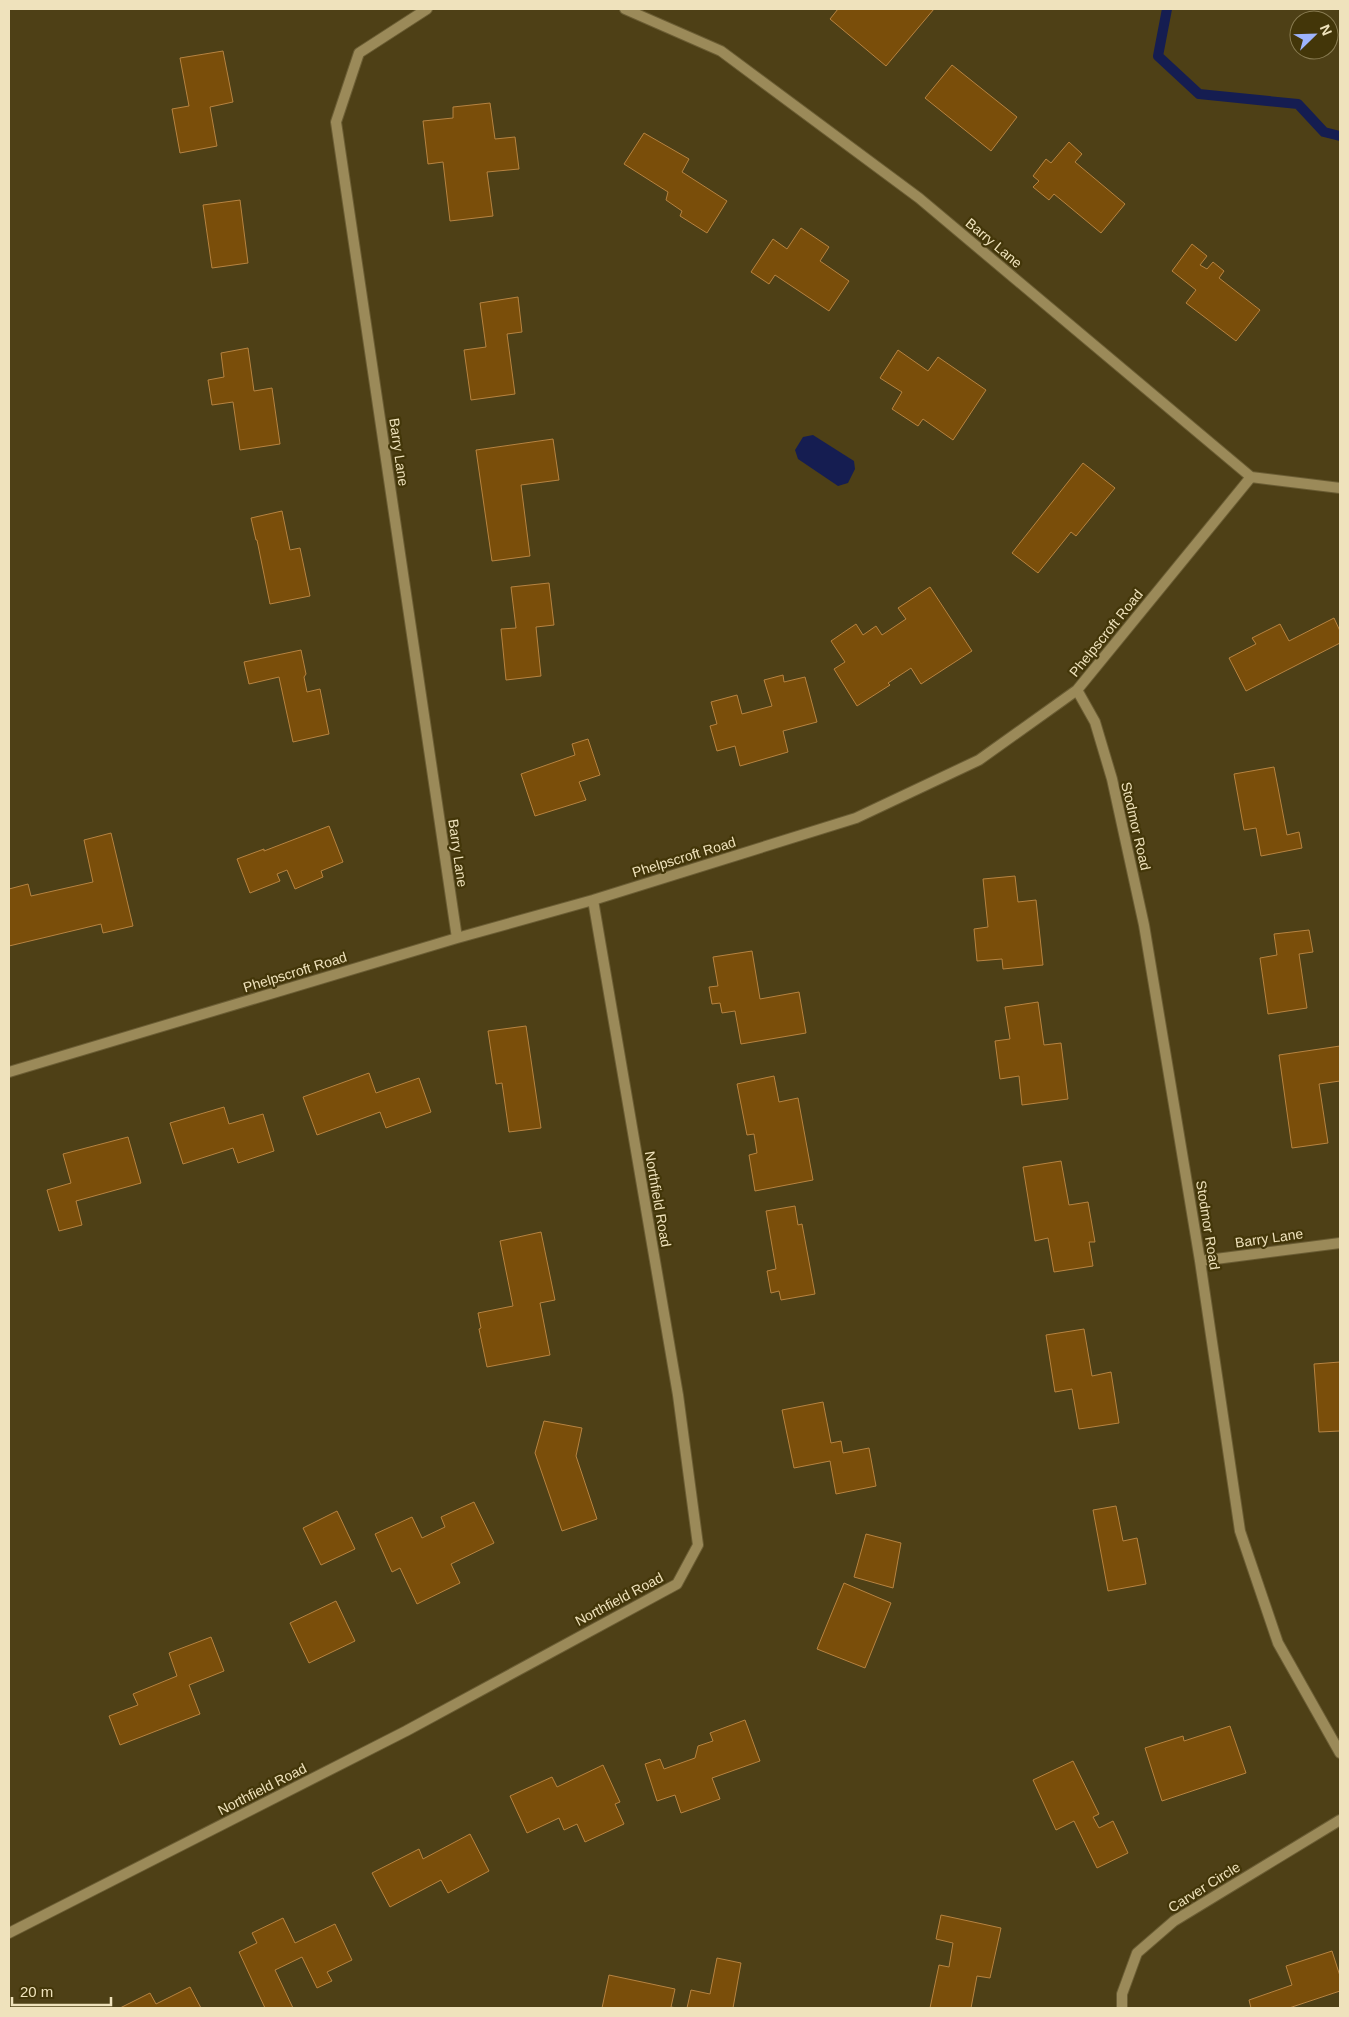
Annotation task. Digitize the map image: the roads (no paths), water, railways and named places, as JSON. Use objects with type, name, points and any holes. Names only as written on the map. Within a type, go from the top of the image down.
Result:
[{"type":"street","name":"Barry Lane","points":[[427,9],[359,53],[336,122],[457,938]]},
{"type":"street","name":"Barry Lane","points":[[625,9],[721,51],[920,198],[1251,477]]},
{"type":"street","name":"Phelpscroft Road","points":[[9,1072],[457,938],[593,900],[856,818],[979,760],[1077,690],[1251,477]]},
{"type":"street","points":[[1251,477],[1340,488]]},
{"type":"street","name":"Stodmor Road","points":[[1077,690],[1095,722],[1112,779],[1144,925],[1200,1261],[1240,1532],[1278,1642],[1340,1753]]},
{"type":"street","name":"Northfield Road","points":[[9,1933],[406,1730],[677,1584],[698,1545],[678,1395],[593,900]]},
{"type":"street","name":"Barry Lane","points":[[1200,1261],[1340,1243]]},
{"type":"street","name":"Carver Circle","points":[[1122,2008],[1122,1994],[1137,1953],[1174,1921],[1340,1820]]},
{"type":"waterway","points":[[1167,9],[1158,56],[1199,94],[1298,104],[1324,132],[1340,136]]}]
